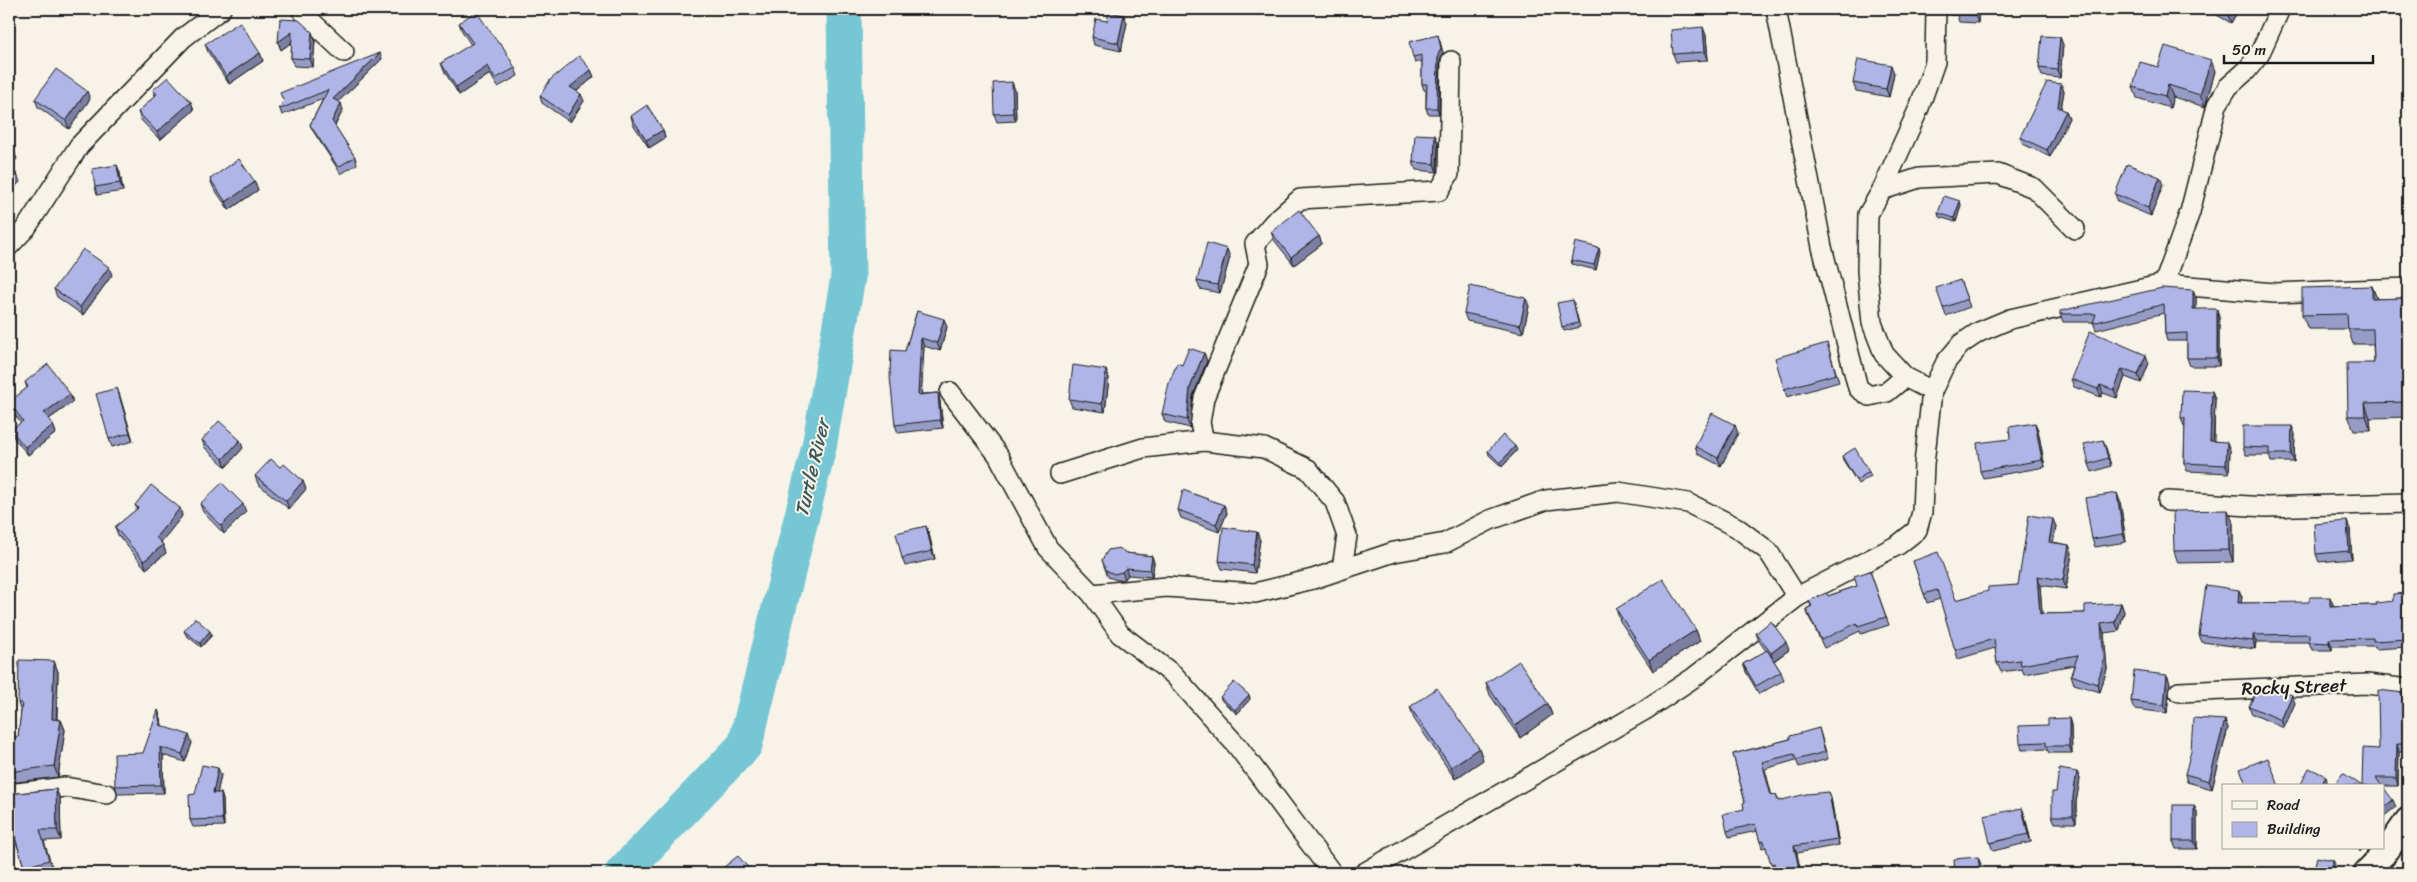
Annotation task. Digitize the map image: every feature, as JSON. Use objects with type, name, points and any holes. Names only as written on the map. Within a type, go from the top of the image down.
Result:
[{"type":"street","points":[[9,246],[26,228],[79,146],[183,38],[221,9]]},
{"type":"street","points":[[301,9],[344,52]]},
{"type":"street","points":[[1776,9],[1822,246],[1851,367],[1858,388],[1869,396],[1887,392],[1904,377]]},
{"type":"street","points":[[1932,391],[1904,377],[1884,354],[1872,323],[1867,271],[1868,214],[1882,190],[1919,108],[1935,62],[1936,9]]},
{"type":"street","points":[[2164,284],[2190,212],[2217,105],[2228,86],[2247,70],[2259,55],[2280,9]]},
{"type":"street","points":[[1204,441],[1200,423],[1204,398],[1258,264],[1255,244],[1274,222],[1300,199],[1439,191],[1449,174],[1451,61]]},
{"type":"street","points":[[1882,190],[1919,178],[1998,174],[2034,188],[2076,229]]},
{"type":"street","points":[[1364,873],[1645,710],[1693,678],[1797,597],[1898,546],[1917,530],[1922,512],[1924,464],[1932,391],[1946,362],[1961,344],[1979,332],[2010,320],[2164,284],[2275,292],[2408,288]]},
{"type":"street","points":[[950,392],[998,455],[1048,548],[1092,594],[1120,634],[1174,675],[1238,747],[1332,873]]},
{"type":"street","points":[[1060,474],[1143,448],[1204,441],[1264,448],[1308,469],[1335,502],[1347,536],[1342,568],[1313,579]]},
{"type":"street","points":[[1092,594],[1166,587],[1255,593],[1313,579],[1394,552],[1445,543],[1490,520],[1546,500],[1618,492],[1688,503],[1736,527],[1768,551],[1797,597]]},
{"type":"street","points":[[2168,501],[2266,507],[2408,503]]},
{"type":"street","name":"Rocky Street","points":[[2179,692],[2358,684],[2408,688]]},
{"type":"street","points":[[9,794],[65,787],[107,794]]},
{"type":"street","points":[[2366,873],[2387,850],[2408,820]]},
{"type":"building","points":[[1957,9],[1975,9],[1975,15],[1957,14]]},
{"type":"building","points":[[2218,9],[2232,9],[2228,15]]},
{"type":"building","points":[[476,11],[499,44],[501,43],[515,68],[495,79],[488,66],[456,87],[441,63],[473,43],[459,23]]},
{"type":"building","points":[[1109,12],[1124,15],[1118,43],[1092,37],[1096,19],[1107,21]]},
{"type":"building","points":[[280,19],[299,20],[312,32],[310,59],[291,58],[292,32],[278,42]]},
{"type":"building","points":[[240,22],[260,53],[226,76],[205,44]]},
{"type":"building","points":[[1703,27],[1705,52],[1673,54],[1671,30]]},
{"type":"building","points":[[1438,35],[1441,48],[1438,55],[1437,108],[1426,108],[1427,84],[1422,84],[1422,55],[1413,57],[1409,42]]},
{"type":"building","points":[[2042,36],[2060,37],[2057,70],[2039,68]]},
{"type":"building","points":[[2165,46],[2211,60],[2200,95],[2168,85],[2165,96],[2133,87],[2140,62],[2158,67]]},
{"type":"building","points":[[380,53],[333,99],[341,103],[332,121],[355,157],[338,167],[310,125],[328,90],[280,109],[279,107],[284,102],[280,93]]},
{"type":"building","points":[[579,56],[591,70],[570,87],[581,94],[568,115],[540,96],[550,80]]},
{"type":"building","points":[[1858,59],[1891,65],[1886,89],[1853,83]]},
{"type":"building","points":[[56,69],[87,91],[66,121],[35,99]]},
{"type":"building","points":[[168,77],[191,102],[157,132],[138,112],[157,94],[153,90]]},
{"type":"building","points":[[1012,82],[1013,113],[994,114],[993,83]]},
{"type":"building","points":[[2047,82],[2061,84],[2058,107],[2066,111],[2047,150],[2020,137]]},
{"type":"building","points":[[647,105],[663,130],[646,140],[631,116]]},
{"type":"building","points":[[1415,134],[1435,135],[1434,164],[1413,162]]},
{"type":"building","points":[[9,146],[14,151],[9,157]]},
{"type":"building","points":[[239,159],[255,182],[226,202],[210,179]]},
{"type":"building","points":[[2127,164],[2160,177],[2148,208],[2115,194]]},
{"type":"building","points":[[117,165],[120,183],[95,187],[92,169]]},
{"type":"building","points":[[9,166],[17,174],[9,183]]},
{"type":"building","points":[[1944,196],[1960,201],[1954,218],[1938,213]]},
{"type":"building","points":[[1299,210],[1319,236],[1291,257],[1271,232]]},
{"type":"building","points":[[1575,242],[1599,248],[1594,265],[1571,260]]},
{"type":"building","points":[[1207,243],[1227,249],[1217,285],[1197,281]]},
{"type":"building","points":[[83,249],[109,267],[80,307],[54,289]]},
{"type":"building","points":[[1960,280],[1967,299],[1943,308],[1936,288]]},
{"type":"building","points":[[1470,286],[1526,298],[1520,325],[1464,313]]},
{"type":"building","points":[[2372,286],[2372,299],[2406,298],[2406,308],[2408,308],[2408,402],[2365,403],[2366,416],[2348,416],[2347,363],[2374,363],[2373,329],[2348,329],[2347,314],[2302,315],[2302,288]]},
{"type":"building","points":[[2162,288],[2193,290],[2193,309],[2217,309],[2217,358],[2187,358],[2187,333],[2165,334],[2164,304],[2093,323],[2096,314],[2060,314],[2060,311]]},
{"type":"building","points":[[1573,300],[1578,323],[1562,327],[1557,303]]},
{"type":"building","points":[[917,311],[944,319],[937,343],[921,338],[918,395],[938,393],[940,420],[895,425],[890,377],[891,350],[905,351]]},
{"type":"building","points":[[2090,331],[2146,355],[2138,375],[2122,369],[2114,390],[2100,385],[2098,389],[2071,379]]},
{"type":"building","points":[[1827,343],[1836,374],[1784,389],[1775,358]]},
{"type":"building","points":[[1189,348],[1204,353],[1190,388],[1187,420],[1162,414],[1169,383],[1177,363],[1182,365]]},
{"type":"building","points":[[48,364],[70,394],[44,413],[53,425],[25,447],[11,430],[23,421],[9,402],[28,387],[25,382]]},
{"type":"building","points":[[1073,365],[1106,370],[1102,404],[1069,399]]},
{"type":"building","points":[[117,388],[130,433],[109,439],[96,394]]},
{"type":"building","points":[[2182,390],[2212,391],[2210,441],[2227,442],[2226,465],[2184,463],[2185,418],[2181,418]]},
{"type":"building","points":[[1712,413],[1735,425],[1718,458],[1695,446]]},
{"type":"building","points":[[219,421],[240,440],[223,459],[202,440]]},
{"type":"building","points":[[2035,423],[2042,460],[1980,471],[1977,443],[2010,439],[2009,427]]},
{"type":"building","points":[[2243,426],[2292,426],[2291,454],[2269,454],[2269,448],[2243,447]]},
{"type":"building","points":[[1503,435],[1515,446],[1500,463],[1488,451]]},
{"type":"building","points":[[2103,440],[2108,458],[2089,464],[2084,444]]},
{"type":"building","points":[[1855,448],[1869,472],[1856,480],[1842,456]]},
{"type":"building","points":[[271,459],[280,467],[284,464],[303,481],[286,501],[255,476]]},
{"type":"building","points":[[222,483],[243,504],[221,526],[200,504]]},
{"type":"building","points":[[151,485],[180,508],[156,537],[163,545],[144,561],[115,527],[138,508],[135,505]]},
{"type":"building","points":[[1183,490],[1224,505],[1216,524],[1178,510]]},
{"type":"building","points":[[2117,493],[2123,534],[2092,539],[2085,498]]},
{"type":"building","points":[[2228,510],[2229,550],[2174,551],[2173,511]]},
{"type":"building","points":[[2029,515],[2053,519],[2049,542],[2069,545],[2063,580],[2037,576],[2040,614],[2085,613],[2085,605],[2121,603],[2115,622],[2101,624],[2104,661],[2097,684],[2071,675],[2078,655],[2021,665],[2020,660],[1997,663],[1994,639],[1955,650],[1937,590],[1924,594],[1913,561],[1938,552],[1956,600],[1988,591],[1988,587],[2018,585]]},
{"type":"building","points":[[2347,521],[2349,551],[2316,554],[2314,524]]},
{"type":"building","points":[[926,526],[932,551],[902,558],[896,533]]},
{"type":"building","points":[[1223,527],[1257,532],[1252,565],[1219,561]]},
{"type":"building","points":[[1119,548],[1126,553],[1152,556],[1150,570],[1126,568],[1122,572],[1114,574],[1106,570],[1102,560],[1108,550]]},
{"type":"building","points":[[1870,571],[1886,617],[1858,626],[1857,623],[1821,640],[1806,609],[1812,606],[1809,601],[1826,593],[1828,596],[1857,586],[1854,576]]},
{"type":"building","points":[[1663,579],[1696,630],[1649,660],[1616,609]]},
{"type":"building","points":[[2206,585],[2239,590],[2238,603],[2310,602],[2310,597],[2330,597],[2330,606],[2377,605],[2376,603],[2393,601],[2393,594],[2408,593],[2408,639],[2373,641],[2373,638],[2329,639],[2329,643],[2309,642],[2309,634],[2253,635],[2253,641],[2199,635]]},
{"type":"building","points":[[195,618],[210,631],[200,643],[184,631]]},
{"type":"building","points":[[1771,621],[1786,642],[1771,653],[1756,633]]},
{"type":"building","points":[[1767,650],[1781,672],[1756,686],[1743,664]]},
{"type":"building","points":[[19,660],[54,661],[52,719],[61,720],[54,766],[9,772],[9,736],[18,737],[22,703],[18,703]]},
{"type":"building","points":[[1519,661],[1548,704],[1515,726],[1486,683]]},
{"type":"building","points":[[2134,671],[2167,675],[2164,705],[2131,701]]},
{"type":"building","points":[[1234,682],[1249,695],[1235,710],[1220,697]]},
{"type":"building","points":[[1437,688],[1479,748],[1451,767],[1410,707]]},
{"type":"building","points":[[2378,690],[2408,692],[2408,744],[2397,744],[2396,778],[2376,778],[2380,784],[2362,784],[2363,748],[2379,749]]},
{"type":"building","points":[[2281,691],[2292,695],[2281,720],[2249,706],[2256,692]]},
{"type":"building","points":[[158,710],[160,725],[189,735],[182,754],[160,747],[161,785],[115,786],[114,754],[143,753]]},
{"type":"building","points":[[2069,718],[2069,746],[2046,746],[2046,742],[2020,743],[2019,726],[2048,725],[2048,719]]},
{"type":"building","points":[[2193,718],[2225,720],[2209,781],[2185,774],[2191,751]]},
{"type":"building","points":[[1819,728],[1825,752],[1796,760],[1794,754],[1762,762],[1771,796],[1776,795],[1778,801],[1806,794],[1829,792],[1837,839],[1794,846],[1800,873],[1777,873],[1774,863],[1771,864],[1764,841],[1760,842],[1755,824],[1727,831],[1723,814],[1744,809],[1743,803],[1745,802],[1733,754],[1790,739],[1790,736]]},
{"type":"building","points":[[2268,758],[2278,784],[2246,784],[2240,769]]},
{"type":"building","points":[[202,765],[218,768],[213,793],[221,793],[222,819],[190,820],[189,795],[195,794]]},
{"type":"building","points":[[2309,768],[2326,776],[2322,784],[2301,784]]},
{"type":"building","points":[[2059,769],[2077,772],[2073,796],[2073,816],[2052,816],[2052,792],[2056,792]]},
{"type":"building","points":[[2343,773],[2359,784],[2335,784]]},
{"type":"building","points":[[2384,788],[2393,800],[2384,807]]},
{"type":"building","points":[[56,789],[57,830],[40,830],[49,860],[24,867],[14,834],[9,834],[9,794]]},
{"type":"building","points":[[2173,805],[2194,805],[2194,841],[2173,841]]},
{"type":"building","points":[[2022,808],[2028,834],[1990,843],[1984,816]]},
{"type":"building","points":[[738,856],[753,873],[729,873],[724,867]]},
{"type":"building","points":[[1978,857],[1980,873],[1955,873],[1954,859]]},
{"type":"building","points":[[2317,857],[2333,860],[2331,873],[2313,873]]},
{"type":"building","points":[[1382,866],[1388,873],[1372,873]]},
{"type":"waterway","name":"Turtle River","points":[[622,873],[745,745],[819,447],[848,277],[844,9]]}]
